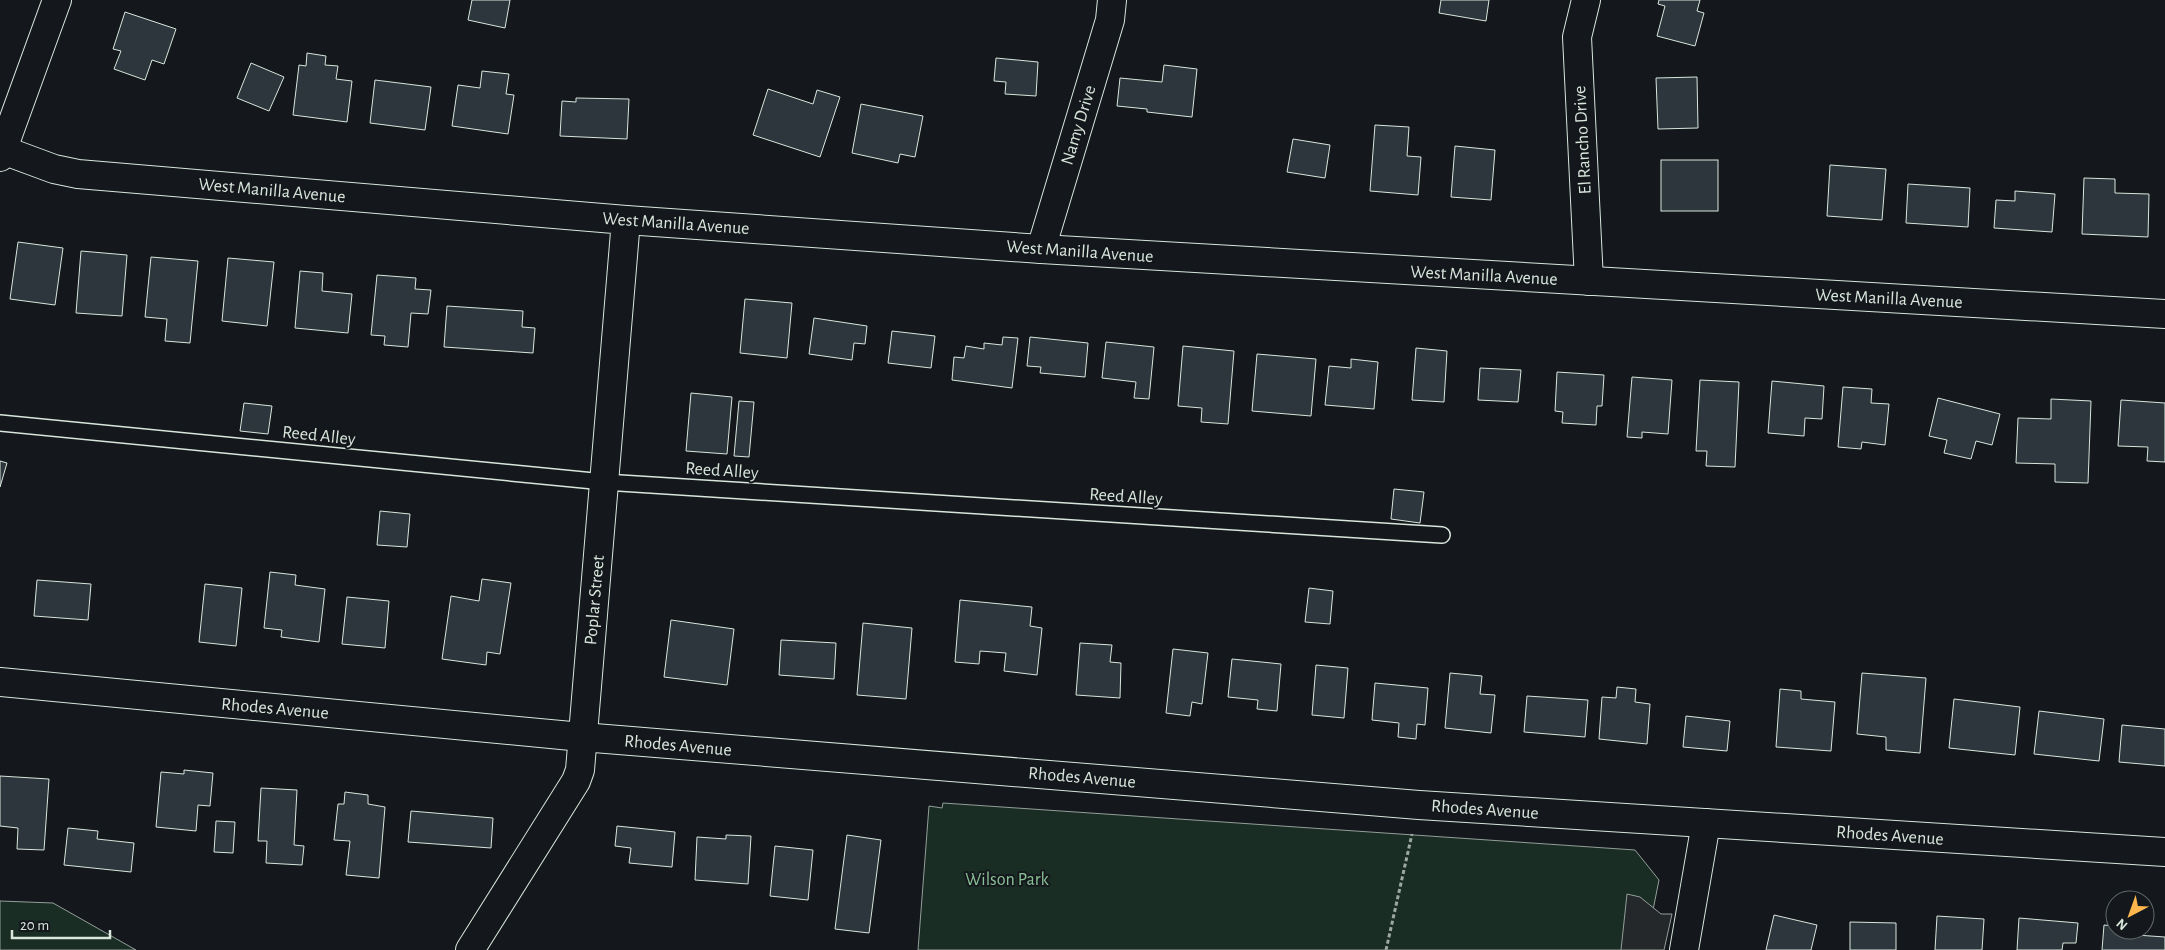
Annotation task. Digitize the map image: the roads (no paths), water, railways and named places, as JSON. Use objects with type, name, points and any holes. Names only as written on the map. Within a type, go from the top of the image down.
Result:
[{"type":"street","points":[[1,152],[57,0]]},
{"type":"street","name":"Namy Drive","points":[[1041,249],[1110,20],[1112,0]]},
{"type":"street","name":"El Rancho Drive","points":[[1586,0],[1577,37],[1589,281]]},
{"type":"street","name":"West Manilla Avenue","points":[[1,152],[54,169],[78,174],[626,220],[1041,249],[2165,314]]},
{"type":"street","name":"Poplar Street","points":[[470,950],[576,780],[580,770],[626,220]]},
{"type":"street","name":"Rhodes Avenue","points":[[0,682],[582,737],[1419,805],[2165,852]]},
{"type":"street","points":[[1684,950],[1706,823]]},
{"type":"lane","name":"Reed Alley","points":[[0,422],[604,482],[1442,535]]},
{"type":"park label","name":"Wilson Park","points":[[1007,879]]}]
